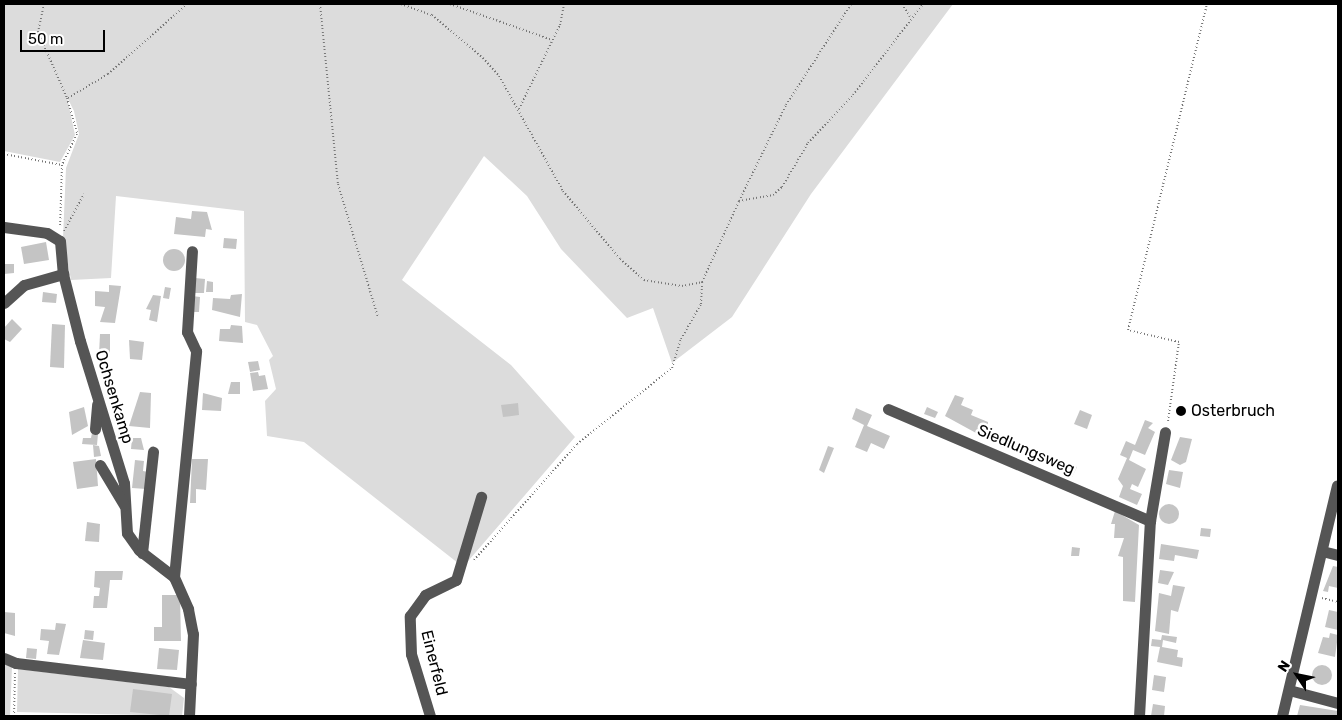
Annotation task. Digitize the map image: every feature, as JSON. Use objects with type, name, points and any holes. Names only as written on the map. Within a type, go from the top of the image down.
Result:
[{"type":"street","name":"Ochsenkamp","points":[[4,227],[48,232],[60,241],[63,274],[97,397],[124,483],[127,533],[142,553],[174,577]]},
{"type":"street","points":[[189,716],[193,634],[174,577],[196,351],[187,332],[192,251]]},
{"type":"street","points":[[4,303],[24,285],[63,274]]},
{"type":"street","points":[[95,429],[97,397]]},
{"type":"street","name":"Siedlungsweg","points":[[888,409],[1150,520]]},
{"type":"street","points":[[1139,716],[1150,520],[1165,432]]},
{"type":"street","points":[[142,553],[153,452]]},
{"type":"street","points":[[100,464],[124,505]]},
{"type":"street","points":[[1282,716],[1336,501],[1337,485]]},
{"type":"street","points":[[456,580],[481,497]]},
{"type":"street","points":[[1322,551],[1338,555]]},
{"type":"street","name":"Einerfeld","points":[[430,716],[411,654],[410,616],[424,595],[456,580]]},
{"type":"street","points":[[4,658],[16,663],[191,684]]},
{"type":"street","points":[[1289,690],[1338,703]]},
{"type":"path","points":[[44,4],[38,32],[67,98],[77,134],[62,165],[60,233],[70,227],[84,194]]},
{"type":"path","points":[[67,98],[108,74],[187,4]]},
{"type":"path","points":[[320,4],[338,184],[378,317]]},
{"type":"path","points":[[401,4],[432,15],[484,58],[518,110],[563,191],[620,259],[644,280],[667,286],[702,282]]},
{"type":"path","points":[[450,4],[552,40]]},
{"type":"path","points":[[518,110],[552,40],[564,4]]},
{"type":"path","points":[[456,580],[577,444],[672,368],[681,338],[701,304],[702,282],[786,105],[851,4]]},
{"type":"path","points":[[902,4],[910,17]]},
{"type":"path","points":[[740,201],[773,196],[782,187],[808,143],[853,95],[910,17],[923,4]]},
{"type":"path","points":[[1165,432],[1179,342],[1128,330],[1207,4]]},
{"type":"path","points":[[4,154],[62,165]]},
{"type":"path","points":[[1312,596],[1338,602]]},
{"type":"path","points":[[14,716],[16,663]]},
{"type":"shaded area","points":[[4,4],[953,4],[811,194],[732,317],[672,363],[653,308],[627,318],[561,249],[527,196],[484,156],[402,280],[511,365],[575,437],[463,567],[304,442],[267,436],[265,401],[276,389],[269,360],[273,356],[257,325],[245,322],[244,211],[116,196],[111,278],[71,280],[63,238],[66,168],[79,134],[74,111],[67,97],[75,135],[60,162],[4,151]]},
{"type":"shaded area","points":[[4,664],[12,667],[10,716],[4,716]]},
{"type":"shaded area","points":[[18,669],[169,687],[184,698],[182,716],[17,712]]},
{"type":"building","points":[[192,211],[207,212],[212,230],[206,229],[205,237],[174,234],[176,217],[191,219]]},
{"type":"building","points":[[224,238],[237,239],[236,249],[223,248]]},
{"type":"building","points":[[46,242],[49,260],[24,264],[21,247]]},
{"type":"building","points":[[174,249],[182,252],[185,260],[182,268],[174,271],[166,268],[163,260],[166,252]]},
{"type":"building","points":[[4,264],[14,264],[14,273],[4,274]]},
{"type":"building","points":[[195,278],[205,279],[204,293],[194,293]]},
{"type":"building","points":[[207,281],[213,282],[213,292],[206,292]]},
{"type":"building","points":[[109,285],[121,286],[115,323],[100,322],[105,307],[95,306],[95,291],[109,292]]},
{"type":"building","points":[[165,287],[171,288],[169,299],[163,298]]},
{"type":"building","points":[[43,292],[57,294],[56,303],[42,302]]},
{"type":"building","points":[[242,294],[240,317],[212,310],[213,298],[230,299],[231,295]]},
{"type":"building","points":[[153,295],[161,296],[157,322],[149,320],[151,310],[146,309]]},
{"type":"building","points":[[192,296],[200,297],[199,312],[191,312]]},
{"type":"building","points":[[12,319],[22,329],[10,342],[4,339],[4,328]]},
{"type":"building","points":[[52,324],[65,325],[64,368],[50,367]]},
{"type":"building","points":[[231,325],[242,326],[243,343],[219,341],[220,329],[230,329]]},
{"type":"building","points":[[100,334],[110,334],[110,355],[99,355]]},
{"type":"building","points":[[129,340],[144,342],[142,360],[130,359]]},
{"type":"building","points":[[258,361],[260,370],[250,372],[248,362]]},
{"type":"building","points":[[258,372],[259,376],[265,375],[268,389],[253,391],[250,373]]},
{"type":"building","points":[[231,382],[240,382],[240,394],[228,394]]},
{"type":"building","points":[[140,392],[151,393],[150,428],[129,426]]},
{"type":"building","points":[[203,393],[222,398],[221,411],[202,410]]},
{"type":"building","points":[[955,395],[964,398],[961,405],[973,410],[971,415],[988,422],[987,439],[945,416]]},
{"type":"building","points":[[518,403],[519,415],[503,417],[501,405]]},
{"type":"building","points":[[84,407],[88,426],[72,435],[69,412]]},
{"type":"building","points":[[927,407],[938,412],[935,418],[924,414]]},
{"type":"building","points":[[856,408],[872,415],[867,426],[890,436],[884,449],[871,443],[867,452],[855,447],[864,425],[852,419]]},
{"type":"building","points":[[1080,410],[1092,415],[1087,429],[1074,424]]},
{"type":"building","points":[[1145,420],[1153,423],[1148,428],[1155,432],[1145,455],[1133,450],[1129,460],[1146,469],[1138,487],[1132,484],[1130,489],[1142,494],[1137,505],[1119,497],[1123,486],[1118,479],[1127,458],[1120,455],[1126,441],[1135,445]]},
{"type":"building","points":[[92,433],[98,434],[97,445],[82,444],[83,438],[91,438]]},
{"type":"building","points":[[1180,437],[1192,439],[1186,462],[1180,465],[1171,460]]},
{"type":"building","points":[[132,438],[141,438],[144,450],[131,449]]},
{"type":"building","points":[[93,445],[99,446],[101,456],[94,457]]},
{"type":"building","points":[[828,446],[834,448],[824,473],[819,470]]},
{"type":"building","points":[[96,459],[98,486],[77,489],[73,462]]},
{"type":"building","points":[[192,459],[208,459],[206,490],[196,489],[196,503],[190,503]]},
{"type":"building","points":[[135,460],[144,461],[143,471],[148,472],[146,489],[132,488]]},
{"type":"building","points":[[1070,463],[1077,467],[1072,477],[1065,473]]},
{"type":"building","points":[[1169,470],[1183,472],[1180,488],[1166,484]]},
{"type":"building","points":[[1165,504],[1173,504],[1179,510],[1179,518],[1173,524],[1165,524],[1159,518],[1159,510]]},
{"type":"building","points":[[1115,511],[1139,525],[1135,602],[1123,601],[1123,557],[1118,556],[1124,538],[1114,538],[1115,524],[1111,524]]},
{"type":"building","points":[[87,522],[100,524],[99,542],[85,541]]},
{"type":"building","points":[[1201,528],[1211,529],[1210,537],[1200,536]]},
{"type":"building","points":[[1161,544],[1199,550],[1197,559],[1175,555],[1174,561],[1159,559]]},
{"type":"building","points":[[1072,547],[1080,548],[1079,556],[1071,556]]},
{"type":"building","points":[[1333,566],[1338,567],[1338,588],[1329,586],[1328,592],[1323,591]]},
{"type":"building","points":[[1160,570],[1174,572],[1168,585],[1158,583]]},
{"type":"building","points":[[95,571],[123,571],[122,580],[110,580],[107,608],[93,608],[94,596],[99,596],[100,588],[94,587]]},
{"type":"building","points":[[1173,585],[1185,587],[1178,612],[1171,610],[1169,634],[1155,631],[1159,593],[1171,596]]},
{"type":"building","points":[[162,595],[180,595],[181,641],[154,641],[154,627],[162,627]]},
{"type":"building","points":[[1329,610],[1338,612],[1338,630],[1325,627]]},
{"type":"building","points":[[4,612],[15,613],[15,636],[4,633]]},
{"type":"building","points":[[56,623],[66,624],[59,655],[47,654],[49,641],[40,640],[41,629],[55,630]]},
{"type":"building","points":[[85,630],[94,631],[93,640],[84,639]]},
{"type":"building","points":[[1330,633],[1338,635],[1335,657],[1318,653],[1323,637],[1329,638]]},
{"type":"building","points":[[1162,635],[1177,637],[1176,643],[1163,640],[1162,647],[1178,650],[1177,657],[1183,658],[1182,667],[1157,662],[1160,647],[1151,646],[1152,639],[1161,640]]},
{"type":"building","points":[[83,640],[105,643],[103,660],[80,658]]},
{"type":"building","points":[[27,648],[37,649],[36,659],[26,658]]},
{"type":"building","points":[[159,648],[179,650],[177,670],[157,669]]},
{"type":"building","points":[[1318,665],[1326,665],[1332,671],[1332,679],[1326,685],[1318,685],[1312,679],[1312,671]]},
{"type":"building","points":[[1154,675],[1166,677],[1164,692],[1152,690]]},
{"type":"building","points":[[133,689],[172,694],[169,716],[130,712]]},
{"type":"building","points":[[1153,704],[1165,706],[1164,716],[1151,716]]},
{"type":"building","points":[[1300,705],[1338,711],[1338,716],[1297,716]]},
{"type":"place","name":"Osterbruch","points":[[1181,411]]}]
